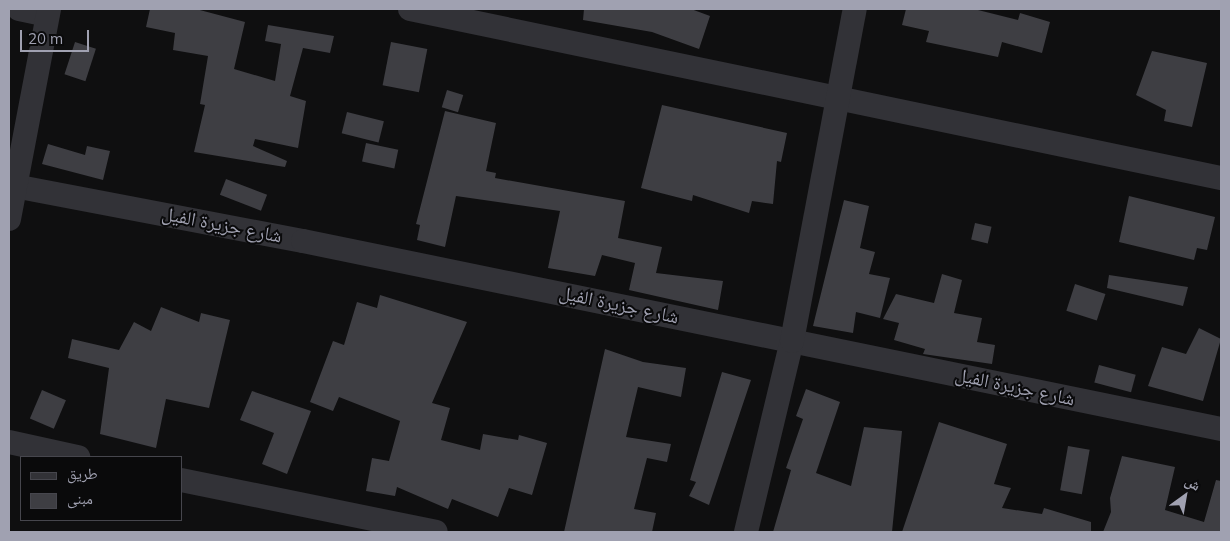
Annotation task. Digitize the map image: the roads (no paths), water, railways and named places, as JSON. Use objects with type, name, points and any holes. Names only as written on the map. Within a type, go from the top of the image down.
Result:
[{"type":"street","points":[[9,219],[12,185],[48,12],[19,9]]},
{"type":"street","points":[[410,9],[1221,178]]},
{"type":"street","points":[[746,532],[792,341],[855,9]]},
{"type":"street","name":"شارع جزيرة الفيل","points":[[12,185],[792,341],[1221,430]]},
{"type":"street","points":[[9,442],[73,456]]},
{"type":"street","points":[[182,480],[436,532]]}]
